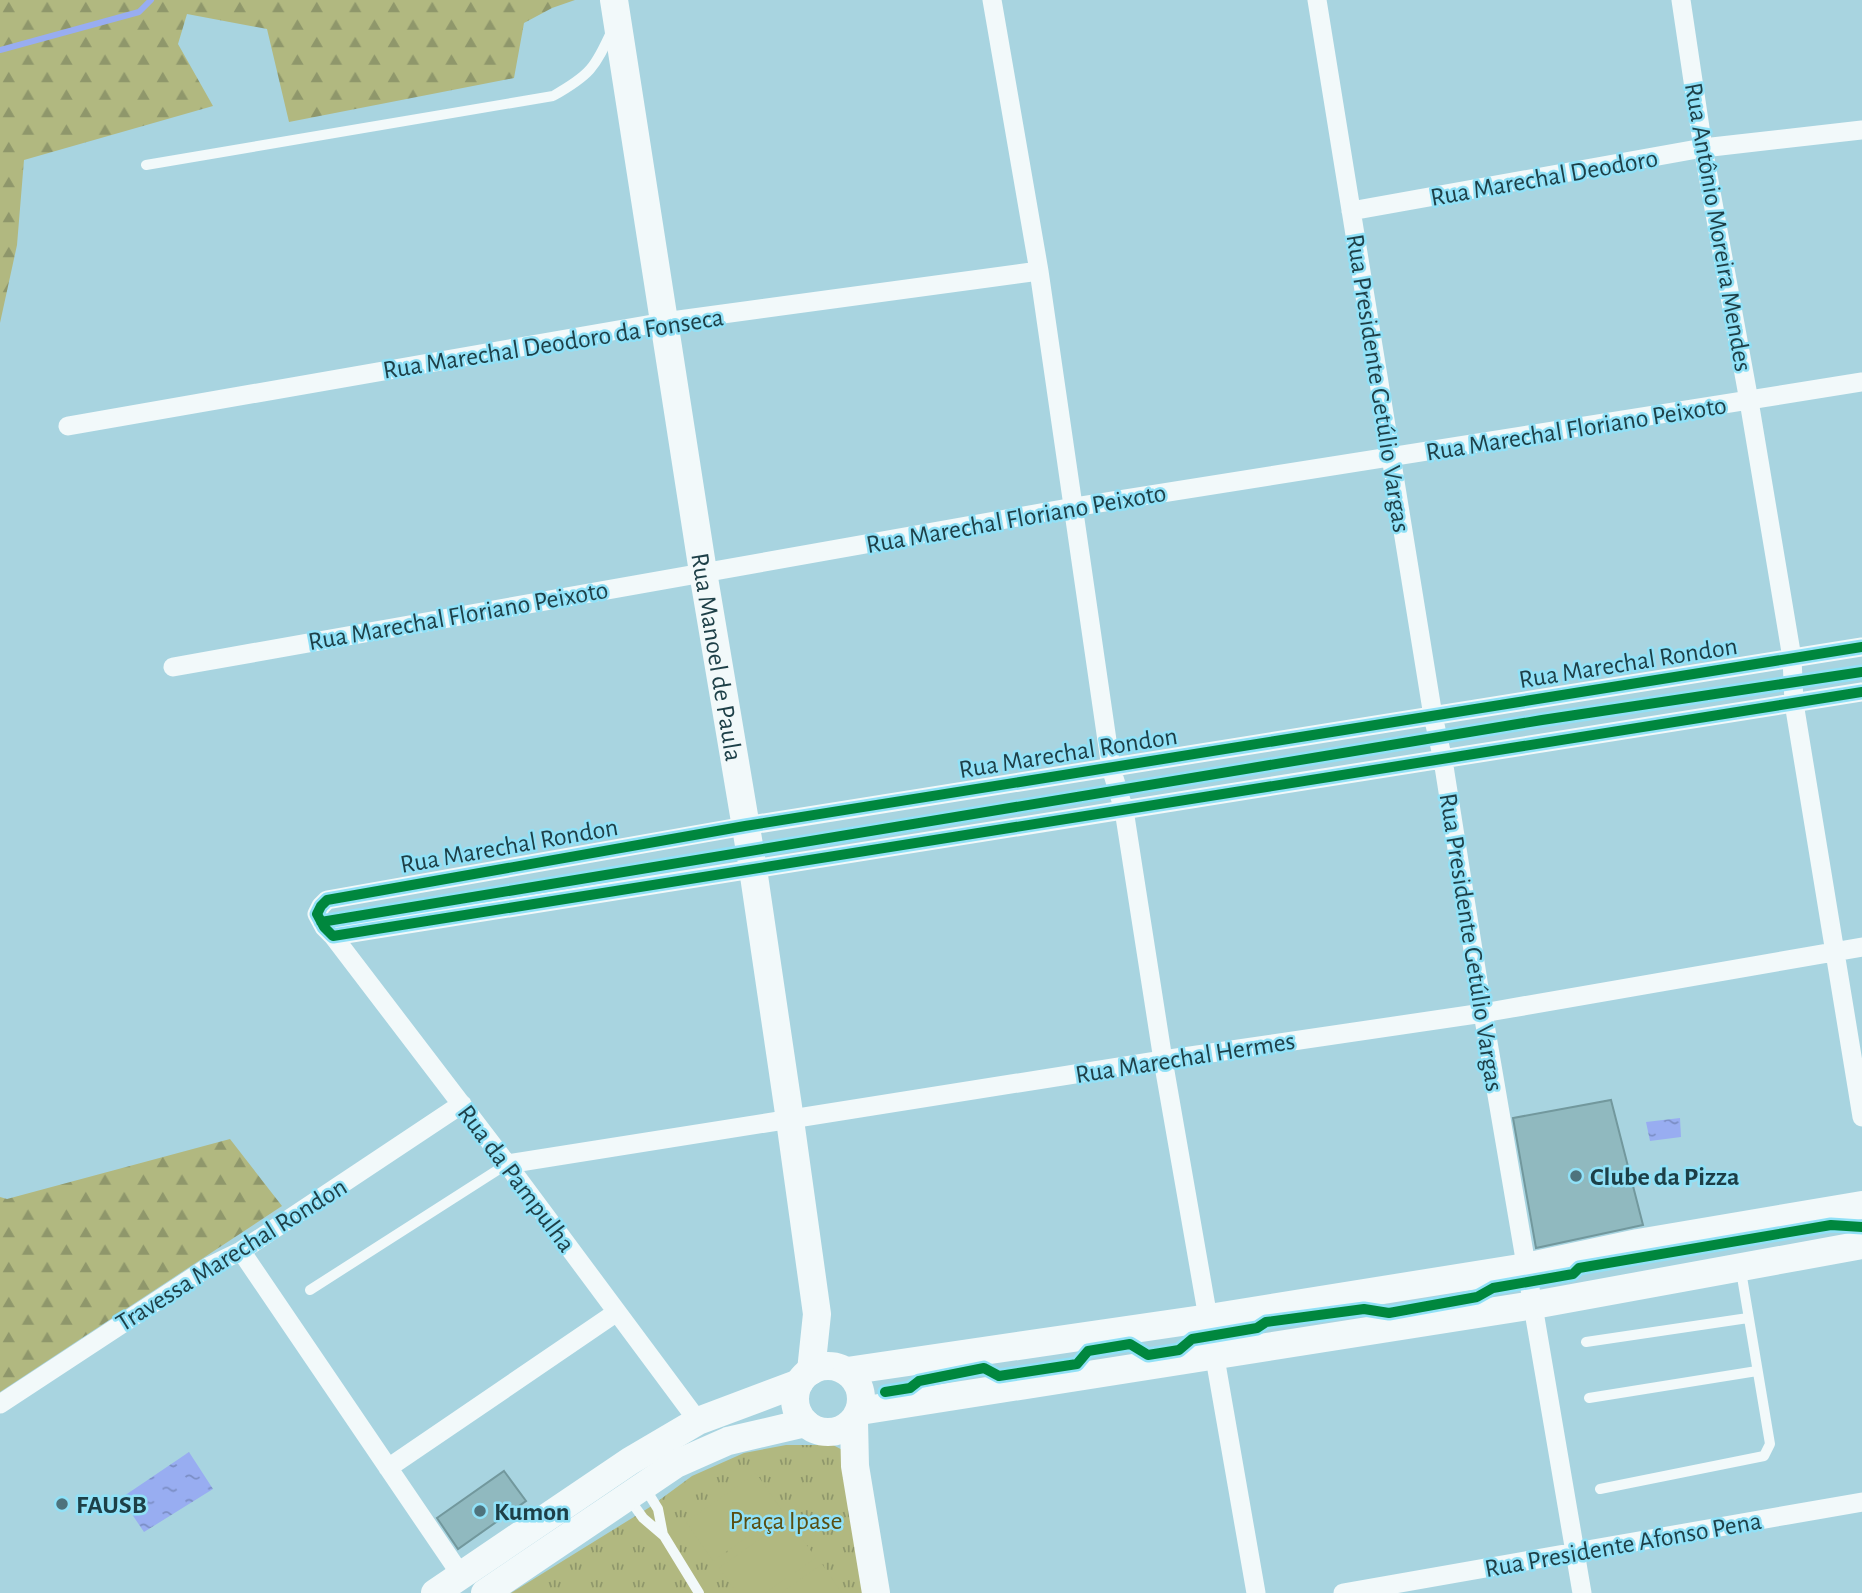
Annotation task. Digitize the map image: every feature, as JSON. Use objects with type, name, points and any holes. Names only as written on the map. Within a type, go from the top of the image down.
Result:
[{"type":"main road","name":"Rua Manoel de Paula","points":[[615,10],[703,572],[753,869],[824,1373]]},
{"type":"main road","points":[[435,1593],[630,1461],[698,1421],[824,1373],[1209,1318],[1526,1267],[1638,1243],[1862,1205]]},
{"type":"main road","points":[[485,1593],[676,1464],[728,1441],[815,1428],[836,1432],[846,1428],[857,1416],[1214,1355],[1534,1306],[1862,1245]]},
{"type":"main road","points":[[824,1373],[855,1379],[860,1389],[855,1466],[876,1593]]},
{"type":"main road","points":[[824,1373],[795,1404],[798,1415],[855,1466]]},
{"type":"street","points":[[992,0],[1039,271],[1111,768],[1124,810],[1163,1060],[1256,1593]]},
{"type":"street","name":"Rua Presidente Getúlio Vargas","points":[[1317,0],[1433,716],[1443,760],[1483,1013],[1582,1593]]},
{"type":"street","name":"Rua Antônio Moreira Mendes","points":[[1681,0],[1703,148],[1792,658],[1794,703],[1862,1117]]},
{"type":"street","name":"Rua Marechal Deodoro","points":[[1351,211],[1703,148],[1862,130]]},
{"type":"street","name":"Rua Marechal Deodoro da Fonseca","points":[[68,426],[664,322],[1039,271]]},
{"type":"street","name":"Rua Marechal Floriano Peixoto","points":[[173,667],[1074,507],[1862,382]]},
{"type":"street","name":"Rua Marechal Rondon","points":[[333,936],[324,928],[317,914],[327,900],[745,826],[1862,647]]},
{"type":"street","points":[[333,936],[1862,692]]},
{"type":"street","name":"Rua da Pampulha","points":[[333,936],[698,1421]]},
{"type":"street","name":"Rua Marechal Hermes","points":[[507,1164],[1163,1060],[1483,1013],[1862,947]]},
{"type":"street","name":"Travessa Marechal Rondon","points":[[0,1404],[210,1266],[241,1251],[462,1104]]},
{"type":"street","points":[[241,1251],[461,1575]]},
{"type":"street","points":[[388,1468],[617,1312]]},
{"type":"street","name":"Rua Presidente Afonso Pena","points":[[1343,1593],[1862,1502]]},
{"type":"lane","points":[[146,165],[553,96],[576,83],[597,64],[615,10]]},
{"type":"lane","points":[[310,1290],[507,1164]]},
{"type":"lane","points":[[1600,1489],[1764,1456],[1770,1444],[1740,1268]]},
{"type":"lane","points":[[1586,1342],[1748,1318]]},
{"type":"lane","points":[[1589,1398],[1758,1371]]},
{"type":"lane","points":[[635,1491],[643,1518],[664,1536],[699,1593]]},
{"type":"lane","points":[[635,1491],[658,1509],[664,1536]]},
{"type":"green space","points":[[0,0],[575,0],[552,8],[524,23],[514,78],[289,122],[267,29],[187,14],[178,44],[213,106],[24,160],[17,245],[0,323]]},
{"type":"green space","points":[[230,1139],[282,1206],[0,1392],[0,1197],[7,1199]]},
{"type":"green space","name":"Praça Ipase","points":[[786,1445],[833,1445],[852,1455],[872,1593],[511,1593],[650,1507],[692,1476],[744,1453]]},
{"type":"green space","points":[[756,1473],[783,1512],[713,1561],[686,1522]]},
{"type":"green space","points":[[788,1519],[816,1558],[765,1593],[737,1593],[719,1568]]},
{"type":"green space","points":[[822,1564],[842,1593],[781,1593]]},
{"type":"water","points":[[1680,1118],[1681,1137],[1650,1141],[1646,1122]]},
{"type":"water","points":[[189,1452],[213,1489],[144,1532],[121,1498]]},
{"type":"building","name":"Clube da Pizza","points":[[1611,1100],[1643,1225],[1536,1248],[1513,1118]]},
{"type":"building","name":"Kumon","points":[[504,1471],[526,1501],[458,1549],[437,1518]]},
{"type":"waterway","points":[[0,50],[139,12],[151,0]]},
{"type":"cycle path","points":[[1862,647],[745,826],[327,900],[317,914],[333,936],[1862,692]]},
{"type":"cycle path","points":[[321,922],[1542,720],[1862,672]]},
{"type":"cycle path","points":[[885,1392],[910,1388],[919,1381],[984,1368],[999,1376],[1077,1364],[1088,1351],[1130,1344],[1148,1355],[1179,1350],[1192,1339],[1257,1328],[1266,1322],[1364,1309],[1389,1313],[1477,1297],[1493,1288],[1573,1274],[1579,1268],[1831,1225],[1862,1227]]},
{"type":"place","name":"Clube da Pizza","points":[[1576,1176]]},
{"type":"place","name":"FAUSB","points":[[62,1504]]},
{"type":"place","name":"Kumon","points":[[480,1511]]}]
